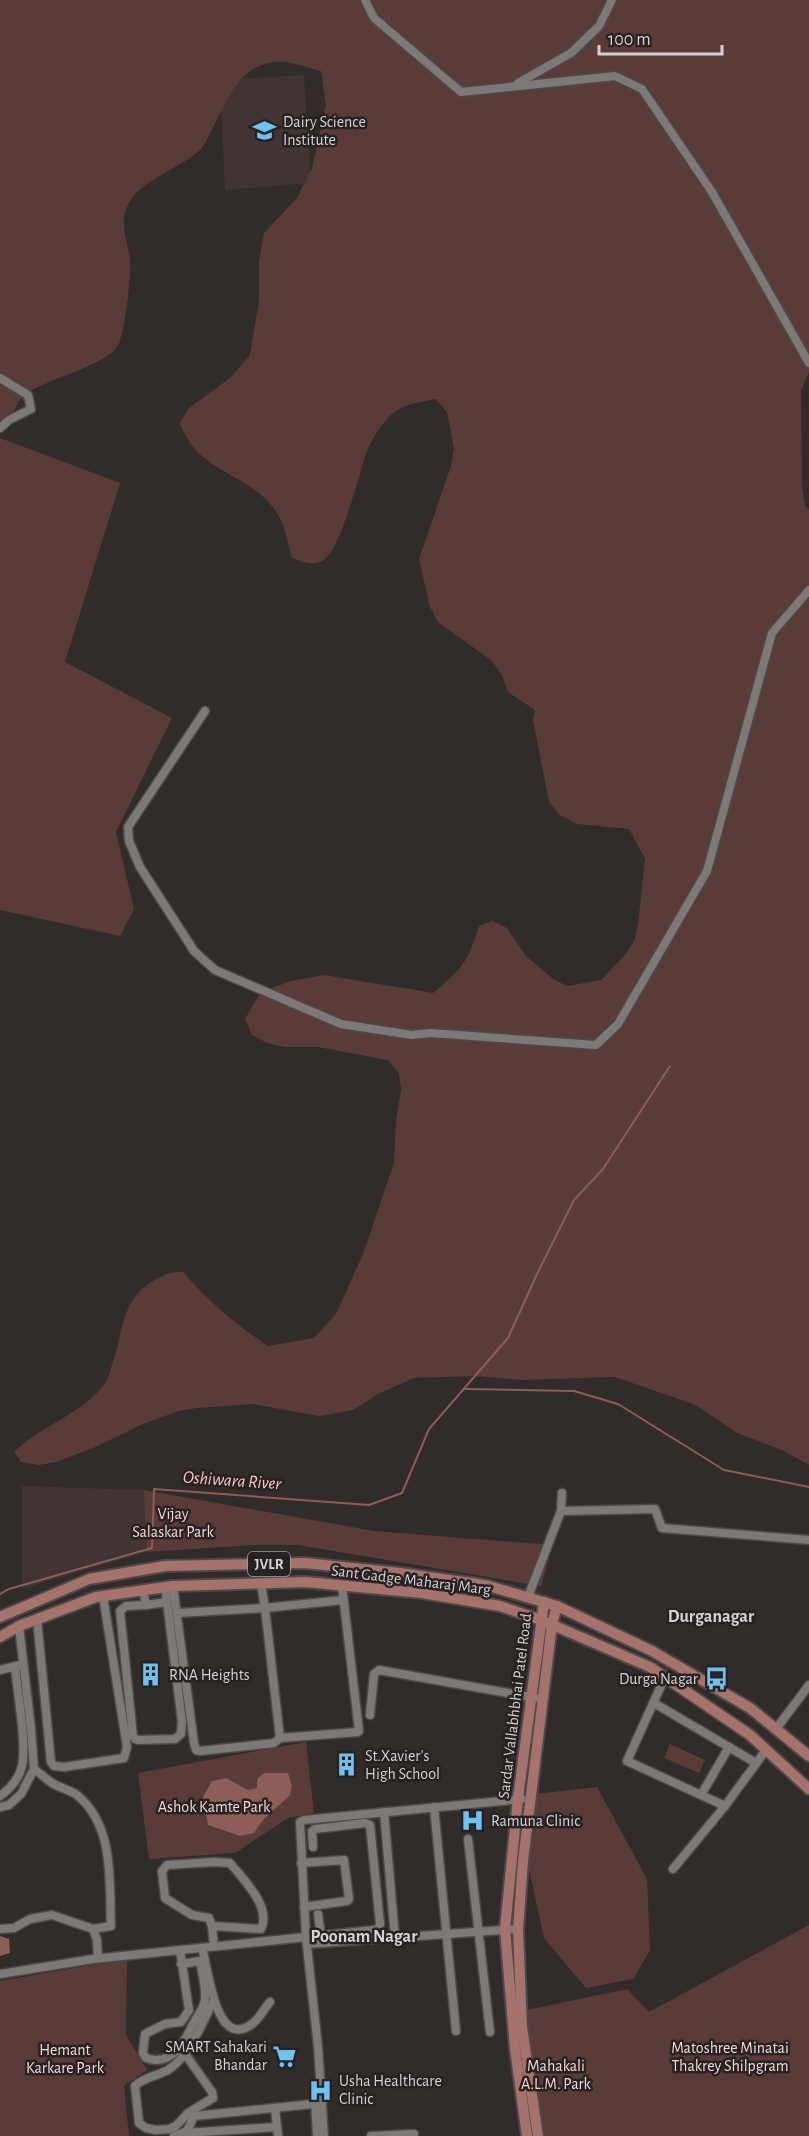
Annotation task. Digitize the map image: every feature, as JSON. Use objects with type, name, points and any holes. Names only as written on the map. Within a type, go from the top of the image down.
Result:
[{"type":"main road","name":"JVLR","points":[[0,1617],[89,1579],[165,1566],[305,1563],[471,1583],[557,1606],[652,1651],[750,1708],[809,1756]]},
{"type":"main road","name":"Sant Gadge Maharaj Marg","points":[[0,1637],[19,1626],[103,1596],[169,1586],[306,1582],[422,1593],[500,1606],[552,1624],[650,1667],[750,1735],[809,1789]]},
{"type":"main road","name":"Sardar Vallabhbhai Patel Road","points":[[527,2136],[515,2049],[505,1929],[518,1798],[544,1602]]},
{"type":"main road","name":"Sardar Vallabhbhai Patel Road","points":[[538,2136],[522,2027],[518,1929],[552,1624],[557,1606]]},
{"type":"street","points":[[365,0],[374,18],[461,92],[615,76],[642,89],[712,192],[809,363]]},
{"type":"street","points":[[514,86],[571,52],[598,26],[612,0]]},
{"type":"street","points":[[0,378],[28,395],[32,409],[0,428]]},
{"type":"street","points":[[205,711],[128,827],[129,841],[140,867],[194,951],[215,970],[341,1024],[412,1035],[430,1033],[596,1045],[618,1024],[707,871],[772,633],[809,590]]},
{"type":"street","points":[[528,1597],[561,1511],[562,1493]]},
{"type":"street","points":[[561,1511],[655,1509],[662,1528],[809,1540]]},
{"type":"street","points":[[261,1584],[280,1738]]},
{"type":"street","points":[[169,1586],[177,1613],[194,1743],[196,1750],[200,1751],[274,1743],[280,1738],[359,1731],[342,1586]]},
{"type":"street","points":[[167,1602],[126,1606],[120,1611],[133,1736],[139,1740],[175,1739],[181,1734],[182,1722],[167,1602],[169,1586]]},
{"type":"street","points":[[143,1590],[146,1605]]},
{"type":"street","points":[[38,1619],[51,1762],[54,1766],[64,1767],[124,1758],[127,1747],[103,1596]]},
{"type":"street","points":[[177,1613],[265,1608],[344,1600]]},
{"type":"street","points":[[0,1796],[10,1789],[22,1768],[19,1626]]},
{"type":"street","points":[[0,1670],[19,1665]]},
{"type":"street","points":[[0,1807],[9,1804],[21,1794],[34,1769],[19,1665]]},
{"type":"street","points":[[370,1715],[374,1674],[379,1670],[544,1700]]},
{"type":"street","points":[[665,1677],[627,1761],[725,1806]]},
{"type":"street","points":[[776,1729],[809,1685]]},
{"type":"street","points":[[654,1703],[756,1763]]},
{"type":"street","points":[[701,1795],[729,1747]]},
{"type":"street","points":[[673,1869],[725,1806],[766,1750]]},
{"type":"street","points":[[0,1929],[14,1928],[30,1919],[52,1915],[93,1929],[111,1926],[104,1833],[95,1813],[76,1794],[52,1784],[34,1769]]},
{"type":"street","points":[[317,2136],[318,2047],[304,1907],[298,1827],[301,1821],[518,1798],[531,1799]]},
{"type":"street","points":[[434,1807],[456,2031]]},
{"type":"street","points":[[384,1812],[395,1937]]},
{"type":"street","points":[[307,1941],[321,1936],[374,1930],[380,1926],[371,1826],[365,1823],[315,1829],[312,1831],[313,1847]]},
{"type":"street","points":[[468,1839],[490,2032]]},
{"type":"street","points":[[301,1863],[344,1860],[349,1899],[304,1907]]},
{"type":"street","points":[[212,1926],[261,1929],[265,1922],[260,1903],[245,1881],[230,1863],[167,1865],[162,1871],[165,1898],[192,1915],[209,1918],[214,1946]]},
{"type":"street","points":[[318,1914],[321,1936]]},
{"type":"street","points":[[93,1929],[99,1958]]},
{"type":"street","points":[[0,1974],[99,1958],[202,1947],[518,1929]]},
{"type":"street","points":[[202,1947],[214,2000],[224,2023],[230,2028],[240,2029],[253,2024],[270,2002]]},
{"type":"street","points":[[180,1950],[181,1964],[189,2010],[181,2022],[165,2024],[145,2034],[143,2053],[146,2058],[162,2059],[176,2054],[203,2008],[205,1997],[200,1961],[181,1964]]},
{"type":"street","points":[[185,2054],[212,2092],[213,2098],[188,2113],[176,2127],[156,2130],[146,2128],[139,2122],[135,2086],[140,2081],[169,2069],[185,2054],[214,2000]]},
{"type":"street","points":[[185,2133],[194,2116],[318,2103]]},
{"type":"street","points":[[318,2103],[324,2136]]},
{"type":"street","points":[[174,2136],[185,2133],[277,2132],[275,2108]]},
{"type":"street","points":[[371,2136],[414,2134]]},
{"type":"shaded area","name":"Dairy Science Institute","points":[[304,75],[311,183],[225,190],[220,80]]},
{"type":"shaded area","points":[[22,1486],[144,1490],[146,1552],[22,1589]]},
{"type":"shaded area","points":[[264,1773],[288,1773],[292,1786],[290,1795],[262,1821],[254,1833],[240,1836],[208,1825],[203,1797],[212,1781],[226,1778],[248,1790],[257,1788],[257,1779]]},
{"type":"shaded area","points":[[0,1936],[9,1939],[10,1953],[0,1956]]},
{"type":"green space","points":[[0,0],[809,0],[809,372],[801,391],[802,487],[805,505],[809,510],[809,1465],[784,1451],[737,1433],[696,1405],[615,1377],[521,1380],[475,1376],[414,1378],[380,1393],[353,1410],[319,1416],[252,1404],[197,1408],[179,1411],[143,1424],[93,1448],[56,1462],[39,1465],[21,1462],[14,1452],[98,1392],[108,1378],[125,1318],[134,1298],[142,1289],[164,1275],[183,1272],[223,1312],[268,1346],[314,1338],[336,1314],[363,1254],[394,1163],[396,1122],[401,1090],[399,1073],[388,1060],[318,1047],[284,1047],[267,1043],[252,1035],[245,1019],[261,992],[291,981],[324,975],[433,993],[463,964],[479,926],[493,921],[507,928],[525,955],[553,979],[567,986],[601,980],[625,955],[634,941],[638,925],[645,859],[629,829],[577,824],[560,815],[549,802],[533,720],[535,710],[508,692],[502,675],[492,661],[438,622],[430,607],[419,559],[451,466],[454,448],[447,412],[436,399],[415,403],[396,411],[381,427],[367,451],[349,511],[336,543],[329,555],[322,561],[314,563],[292,558],[283,527],[275,510],[251,487],[211,463],[199,453],[188,440],[180,423],[188,409],[230,378],[250,355],[259,300],[259,261],[264,233],[297,198],[312,168],[326,105],[321,71],[296,64],[272,62],[247,73],[224,105],[200,150],[136,193],[129,202],[124,219],[130,280],[125,319],[117,347],[100,360],[24,395],[0,433]]},
{"type":"green space","points":[[0,438],[120,483],[65,662],[172,718],[116,832],[134,909],[120,936],[0,910]]},
{"type":"green space","name":"Vijay Salaskar Park","points":[[144,1490],[374,1531],[553,1545],[541,1586],[298,1545],[255,1545],[146,1552]]},
{"type":"green space","name":"Ashok Kamte Park","points":[[306,1742],[314,1813],[288,1818],[235,1853],[149,1859],[138,1773]]},
{"type":"green space","points":[[670,1744],[705,1760],[699,1773],[664,1758]]},
{"type":"green space","points":[[597,1787],[647,1879],[650,1950],[633,1979],[586,1988],[544,1938],[528,1864],[535,1794]]},
{"type":"green space","name":"Matoshree Minatai Thakrey Shilpgram","points":[[809,1925],[809,2136],[543,2136],[527,2036],[527,2010],[627,1989],[649,2012]]},
{"type":"green space","name":"Hemant Karkare Park","points":[[127,1959],[126,2035],[147,2070],[124,2086],[129,2136],[0,2136],[0,1981]]},
{"type":"waterway","name":"Oshiwara River","points":[[0,1594],[9,1589],[152,1548],[154,1489],[369,1505],[402,1493],[429,1429],[508,1338],[574,1200],[603,1169],[670,1066]]},
{"type":"waterway","points":[[465,1389],[574,1391],[618,1404],[724,1470],[809,1487]]},
{"type":"place","name":"Dairy Science Institute","points":[[265,131]]},
{"type":"place","name":"RNA Heights","points":[[151,1675]]},
{"type":"place","name":"Durga Nagar","points":[[716,1679]]},
{"type":"place","name":"St.Xavier's High School","points":[[347,1765]]},
{"type":"place","name":"Ramuna Clinic","points":[[473,1821]]},
{"type":"place","name":"SMART Sahakari Bhandar","points":[[285,2056]]},
{"type":"place","name":"Usha Healthcare Clinic","points":[[321,2090]]},
{"type":"district","name":"Durganagar","points":[[711,1617]]},
{"type":"district","name":"Poonam Nagar","points":[[364,1937]]},
{"type":"park label","name":"Mahakali A.L.M. Park","points":[[556,2075]]}]
